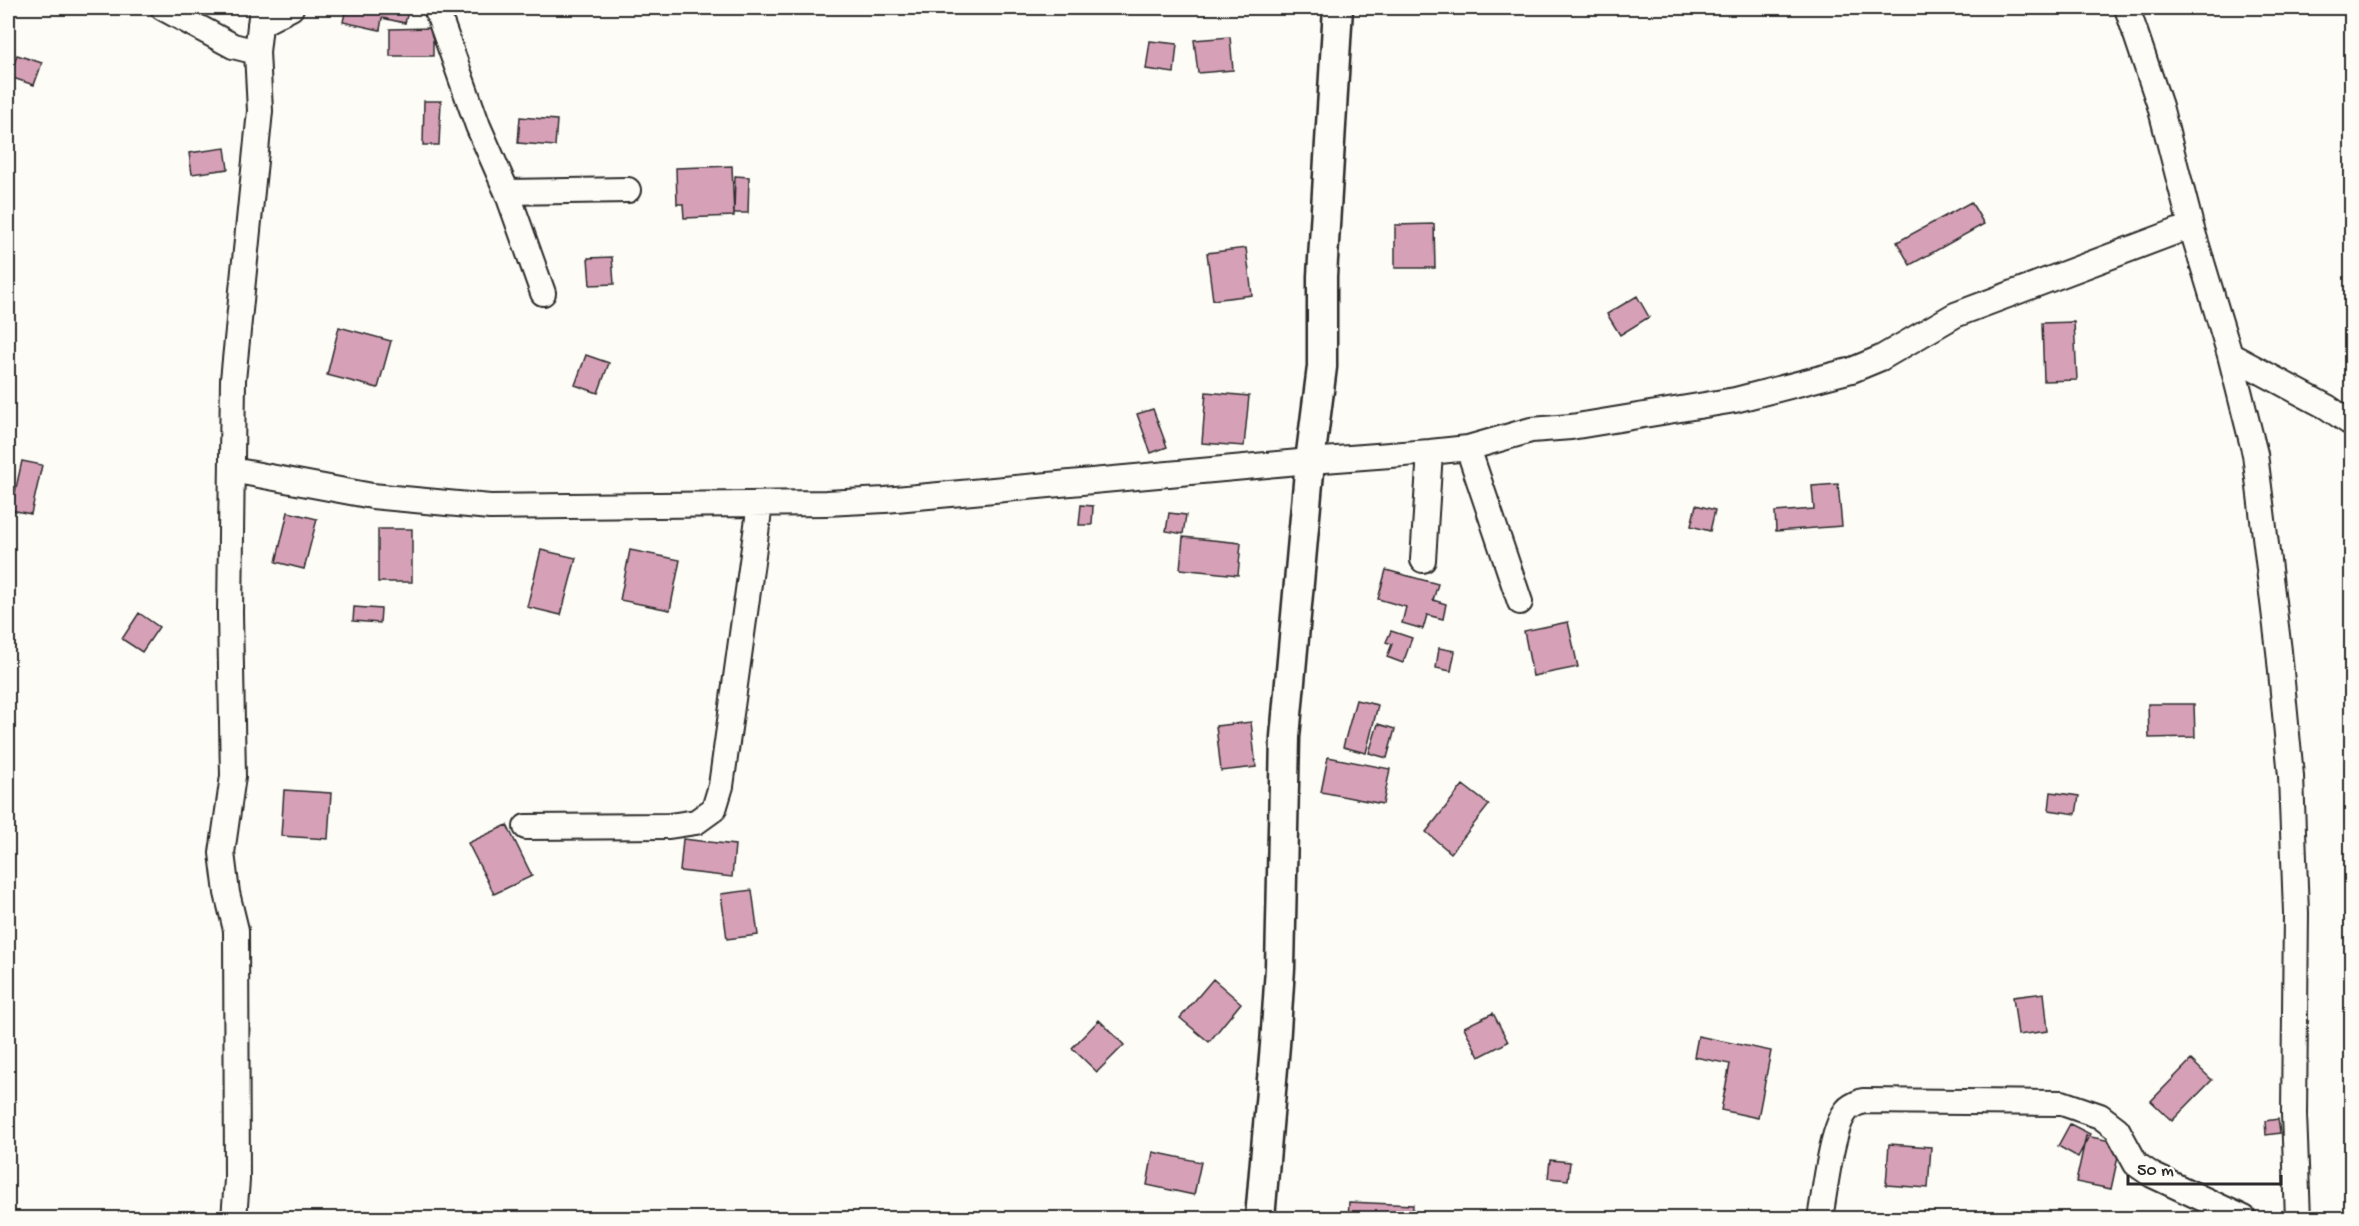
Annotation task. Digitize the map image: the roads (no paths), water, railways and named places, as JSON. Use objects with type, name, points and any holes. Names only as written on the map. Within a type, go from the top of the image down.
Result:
[{"type":"street","points":[[162,8],[233,45],[257,52]]},
{"type":"street","points":[[234,1218],[237,1180],[236,930],[227,893],[222,853],[233,776],[230,613],[233,380],[260,111],[257,52],[261,16],[291,8]]},
{"type":"street","points":[[436,8],[478,126],[507,192],[543,292]]},
{"type":"street","points":[[1260,1218],[1280,968],[1285,737],[1310,461],[1322,367],[1322,276],[1338,8]]},
{"type":"street","points":[[2127,8],[2160,106],[2191,226],[2230,355],[2254,454],[2279,651],[2291,776],[2296,913],[2294,1114],[2298,1218]]},
{"type":"street","points":[[507,192],[628,190]]},
{"type":"street","points":[[232,470],[372,496],[490,507],[760,504],[885,500],[1468,448],[1531,430],[1571,427],[1735,400],[1852,370],[1881,358],[1955,315],[2191,226]]},
{"type":"street","points":[[2230,355],[2327,407],[2352,424]]},
{"type":"street","points":[[1468,448],[1520,602]]},
{"type":"street","points":[[1423,560],[1430,452]]},
{"type":"street","points":[[525,827],[669,826],[696,822],[714,809],[721,786],[760,504]]},
{"type":"street","points":[[1820,1218],[1833,1145],[1841,1118],[1849,1107],[1863,1101],[2062,1103],[2100,1116],[2117,1129],[2136,1164],[2152,1175],[2244,1218]]}]
